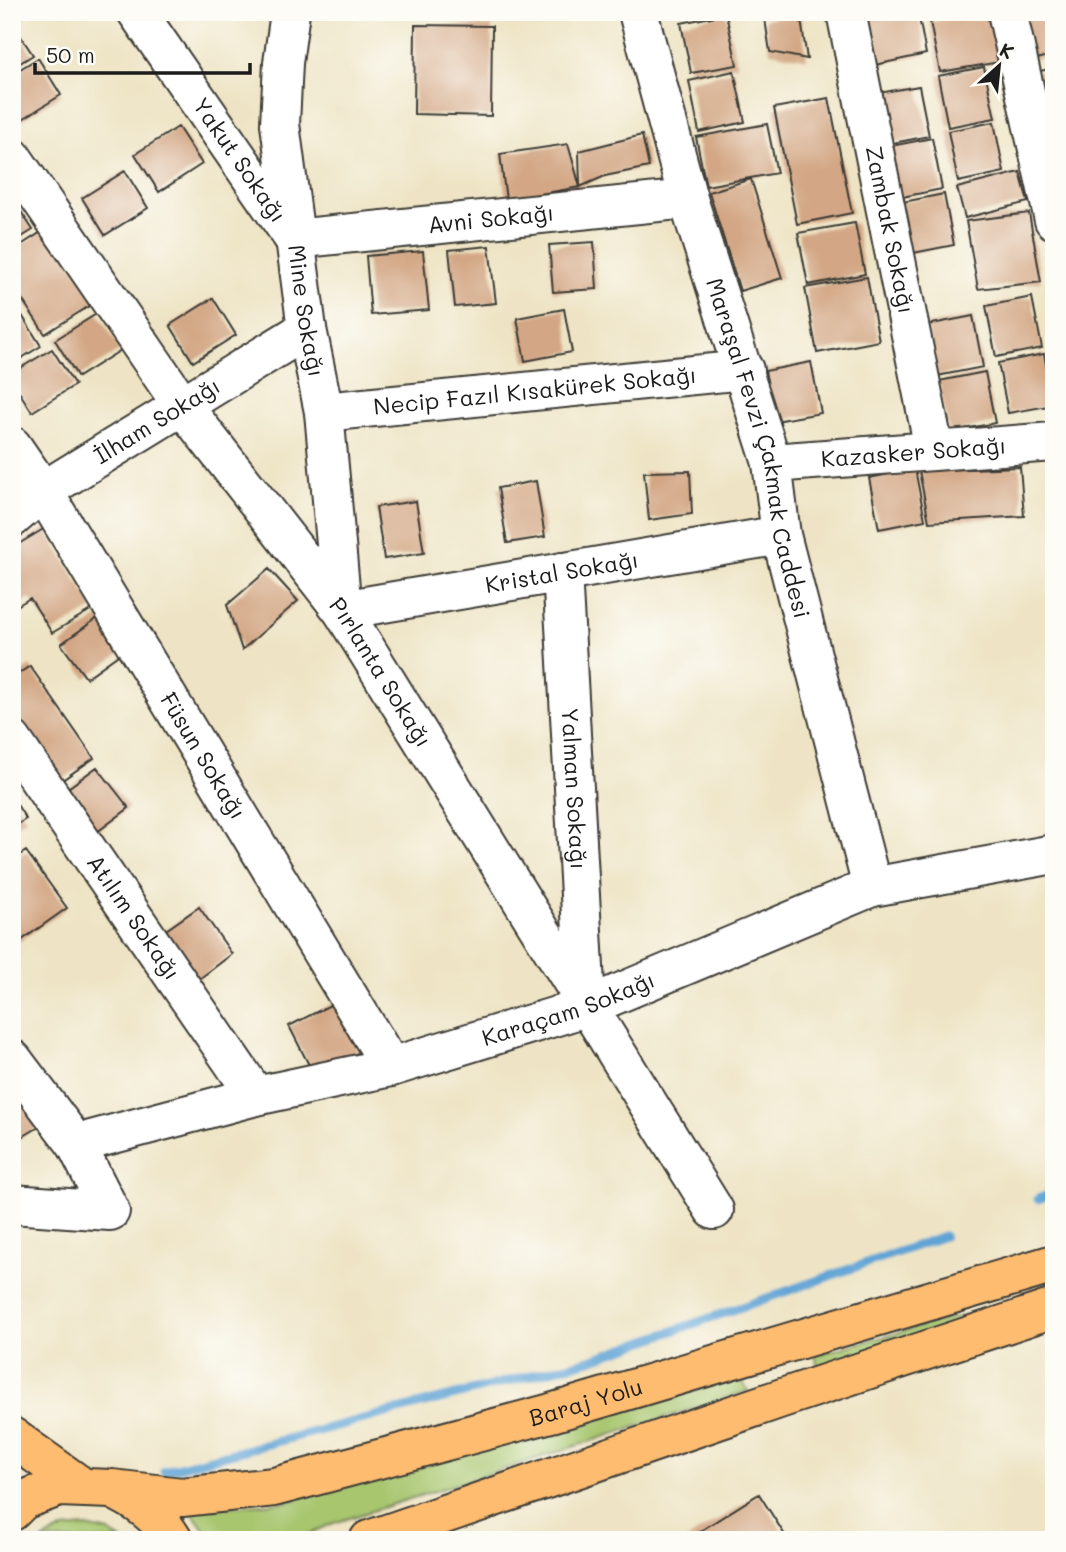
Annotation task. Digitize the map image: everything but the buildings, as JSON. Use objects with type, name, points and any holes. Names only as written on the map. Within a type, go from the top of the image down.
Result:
[{"type":"main road","name":"Baraj Yolu","points":[[12,1511],[23,1500],[59,1487],[182,1497],[274,1487],[551,1413],[1054,1264]]},
{"type":"main road","points":[[369,1540],[1054,1308]]},
{"type":"main road","points":[[12,1437],[97,1488],[139,1503],[165,1526],[173,1540]]},
{"type":"street","name":"Yakut Sokağı","points":[[137,12],[295,239]]},
{"type":"street","name":"Mine Sokağı","points":[[290,12],[279,124],[307,329],[324,412],[342,610]]},
{"type":"street","name":"Maraşal Fevzi Çakmak Caddesi","points":[[638,12],[688,199],[772,463],[781,536],[872,887]]},
{"type":"street","name":"Zambak Sokağı","points":[[846,12],[934,449]]},
{"type":"street","points":[[1007,12],[1054,220]]},
{"type":"street","name":"Pırlanta Sokağı","points":[[12,157],[183,405],[342,610],[714,1210]]},
{"type":"street","name":"Avni Sokağı","points":[[295,239],[688,199]]},
{"type":"street","name":"İlham Sokağı","points":[[12,518],[43,491],[307,329]]},
{"type":"street","name":"Necip Fazıl Kısakürek Sokağı","points":[[324,412],[744,370]]},
{"type":"street","name":"Kazasker Sokağı","points":[[772,463],[1054,442]]},
{"type":"street","name":"Füsun Sokağı","points":[[12,446],[43,491],[391,1067]]},
{"type":"street","name":"Kristal Sokağı","points":[[342,610],[781,536]]},
{"type":"street","name":"Yalman Sokağı","points":[[562,572],[586,1007]]},
{"type":"street","name":"Atılım Sokağı","points":[[12,740],[256,1096]]},
{"type":"street","name":"Karaçam Sokağı","points":[[76,1144],[256,1096],[391,1067],[586,1007],[872,887],[1054,854]]},
{"type":"street","points":[[12,1059],[76,1144],[110,1211],[12,1204]]},
{"type":"green space","points":[[1054,1291],[819,1371],[815,1355]]},
{"type":"green space","points":[[741,1378],[748,1391],[331,1524],[297,1540],[212,1540],[190,1510],[285,1502]]},
{"type":"green space","points":[[87,1527],[109,1532],[121,1540],[42,1540],[64,1529]]},
{"type":"waterway","points":[[1038,1199],[1054,1193]]},
{"type":"waterway","points":[[164,1471],[590,1360],[944,1236]]}]
